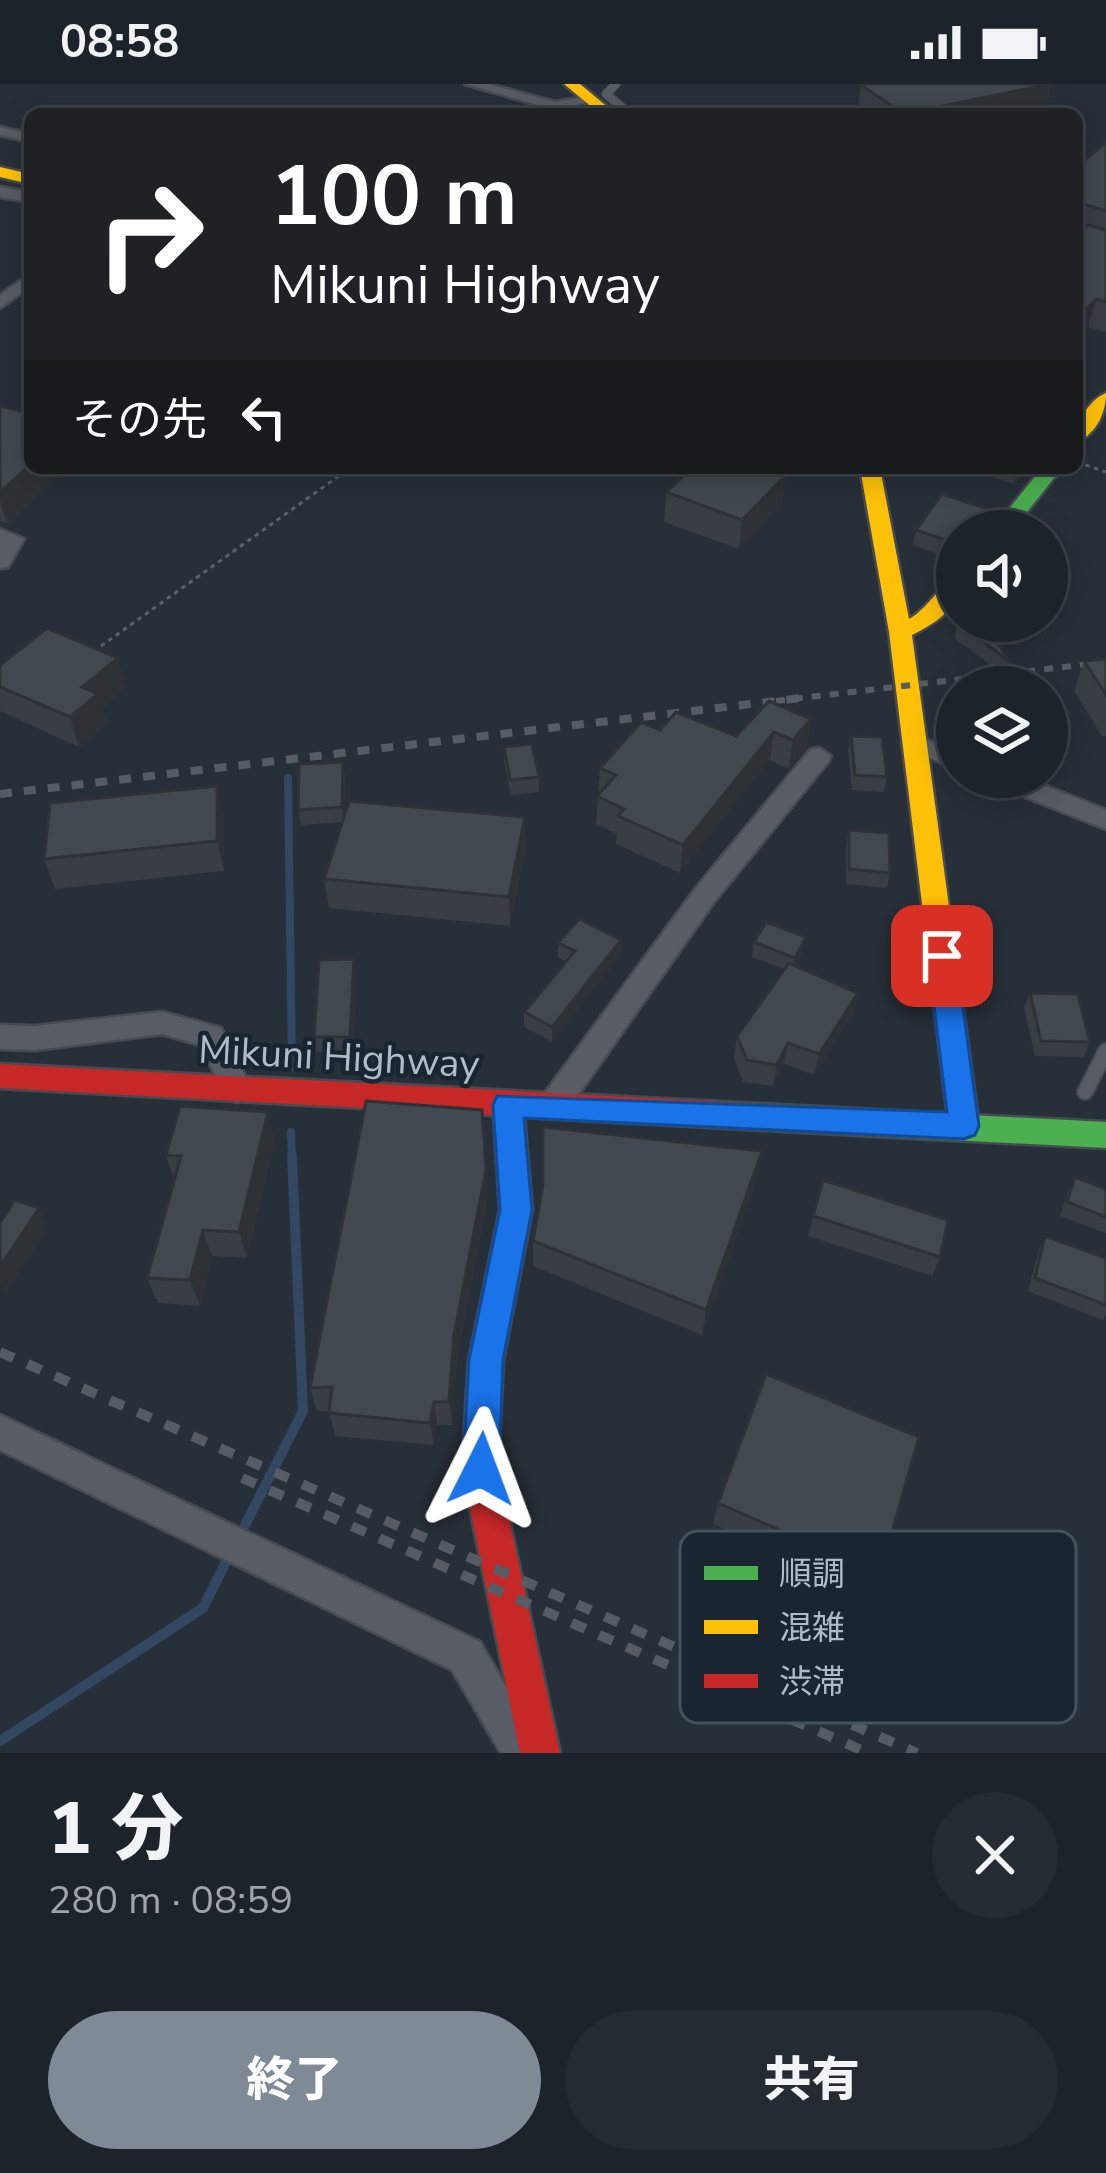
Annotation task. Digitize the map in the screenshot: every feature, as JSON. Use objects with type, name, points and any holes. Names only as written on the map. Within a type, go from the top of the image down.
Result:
[{"type":"main road","points":[[1083,428],[1106,399]]},
{"type":"main road","points":[[871,474],[900,632],[964,1126]]},
{"type":"main road","points":[[1017,510],[1047,474]]},
{"type":"main road","points":[[900,632],[936,611]]},
{"type":"main road","name":"Mikuni Highway","points":[[0,1076],[1106,1135]]},
{"type":"main road","points":[[508,1105],[516,1210],[486,1360],[481,1469],[540,1753]]},
{"type":"street","points":[[472,84],[555,106],[590,99]]},
{"type":"street","points":[[0,303],[24,284]]},
{"type":"street","points":[[0,536],[14,539],[0,562]]},
{"type":"street","points":[[914,743],[936,752]]},
{"type":"street","points":[[553,1106],[705,895],[818,756]]},
{"type":"street","points":[[1051,798],[1106,820]]},
{"type":"street","points":[[0,1037],[162,1023],[211,1036],[237,1090]]},
{"type":"street","points":[[0,1432],[466,1657],[524,1753]]},
{"type":"lane","points":[[616,84],[606,94],[623,108]]},
{"type":"lane","points":[[1085,1092],[1106,1051]]},
{"type":"path","points":[[101,646],[342,474]]},
{"type":"building","points":[[1050,84],[933,108],[895,108],[861,85]]},
{"type":"building","points":[[1106,142],[1106,211],[1083,204],[1083,162]]},
{"type":"building","points":[[1088,225],[1106,230],[1106,302],[1096,299],[1083,313],[1083,230]]},
{"type":"building","points":[[0,406],[24,412],[24,470],[0,492]]},
{"type":"building","points":[[686,474],[786,475],[742,520],[666,492]]},
{"type":"building","points":[[942,494],[988,509],[936,510],[936,537],[916,530]]},
{"type":"building","points":[[47,628],[118,658],[82,687],[98,694],[70,717],[0,687],[0,665]]},
{"type":"building","points":[[984,642],[998,642],[1008,660]]},
{"type":"building","points":[[1106,659],[1106,695],[1084,661]]},
{"type":"building","points":[[769,701],[811,719],[793,740],[774,732],[683,845],[618,816],[624,809],[597,796],[616,775],[600,768],[641,722],[660,730],[676,712],[736,736]]},
{"type":"building","points":[[851,736],[882,737],[887,777],[855,775]]},
{"type":"building","points":[[532,744],[539,777],[510,780],[504,747]]},
{"type":"building","points":[[343,762],[342,807],[298,810],[299,764]]},
{"type":"building","points":[[217,786],[217,841],[44,859],[50,803]]},
{"type":"building","points":[[349,801],[525,817],[509,897],[324,879]]},
{"type":"building","points":[[849,830],[889,833],[890,873],[849,869]]},
{"type":"building","points":[[579,919],[621,940],[552,1027],[524,1012],[575,951],[558,943]]},
{"type":"building","points":[[766,922],[806,937],[795,958],[754,942]]},
{"type":"building","points":[[354,959],[350,1037],[314,1037],[319,960]]},
{"type":"building","points":[[789,963],[858,993],[819,1054],[788,1043],[777,1065],[747,1060],[737,1036]]},
{"type":"building","points":[[1030,993],[1078,994],[1090,1042],[1041,1041]]},
{"type":"building","points":[[366,1101],[482,1110],[486,1170],[454,1335],[449,1402],[434,1402],[430,1423],[329,1413],[332,1387],[310,1388]]},
{"type":"building","points":[[180,1106],[268,1112],[239,1232],[203,1230],[190,1280],[147,1278],[181,1156],[166,1155]]},
{"type":"building","points":[[543,1127],[762,1151],[706,1310],[533,1241],[543,1184]]},
{"type":"building","points":[[1075,1177],[1106,1189],[1106,1217],[1067,1202]]},
{"type":"building","points":[[823,1180],[948,1220],[940,1257],[813,1216]]},
{"type":"building","points":[[15,1200],[39,1208],[0,1267],[0,1223]]},
{"type":"building","points":[[1045,1236],[1106,1258],[1106,1305],[1035,1278]]},
{"type":"building","points":[[766,1374],[919,1437],[892,1531],[782,1531],[718,1503]]},
{"type":"waterway","points":[[288,778],[292,1067]]},
{"type":"waterway","points":[[291,1132],[292,1158]]},
{"type":"waterway","points":[[240,1535],[303,1411],[292,1155]]},
{"type":"waterway","points":[[0,1741],[203,1608],[230,1554]]},
{"type":"railway","points":[[776,701],[1106,662]]},
{"type":"railway","points":[[0,794],[801,698]]},
{"type":"railway","points":[[0,1352],[680,1649]]},
{"type":"railway","points":[[242,1478],[680,1670]]},
{"type":"railway","points":[[800,1723],[868,1753]]},
{"type":"railway","points":[[848,1723],[917,1753]]},
{"type":"traffic: fast","points":[[1018,510],[1047,474]]},
{"type":"traffic: fast","points":[[894,1124],[1106,1135]]},
{"type":"traffic: slow","points":[[571,84],[601,108]]},
{"type":"traffic: slow","points":[[0,172],[24,178]]},
{"type":"traffic: slow","points":[[1083,428],[1106,399]]},
{"type":"traffic: slow","points":[[871,474],[900,632],[964,1126]]},
{"type":"traffic: slow","points":[[900,632],[936,611]]},
{"type":"traffic: jam","points":[[0,1076],[894,1124]]},
{"type":"traffic: jam","points":[[508,1105],[516,1210],[486,1360],[480,1469],[540,1753]]},
{"type":"route","points":[[481,1469],[486,1360],[516,1210],[508,1105],[964,1126],[942,956]]}]
